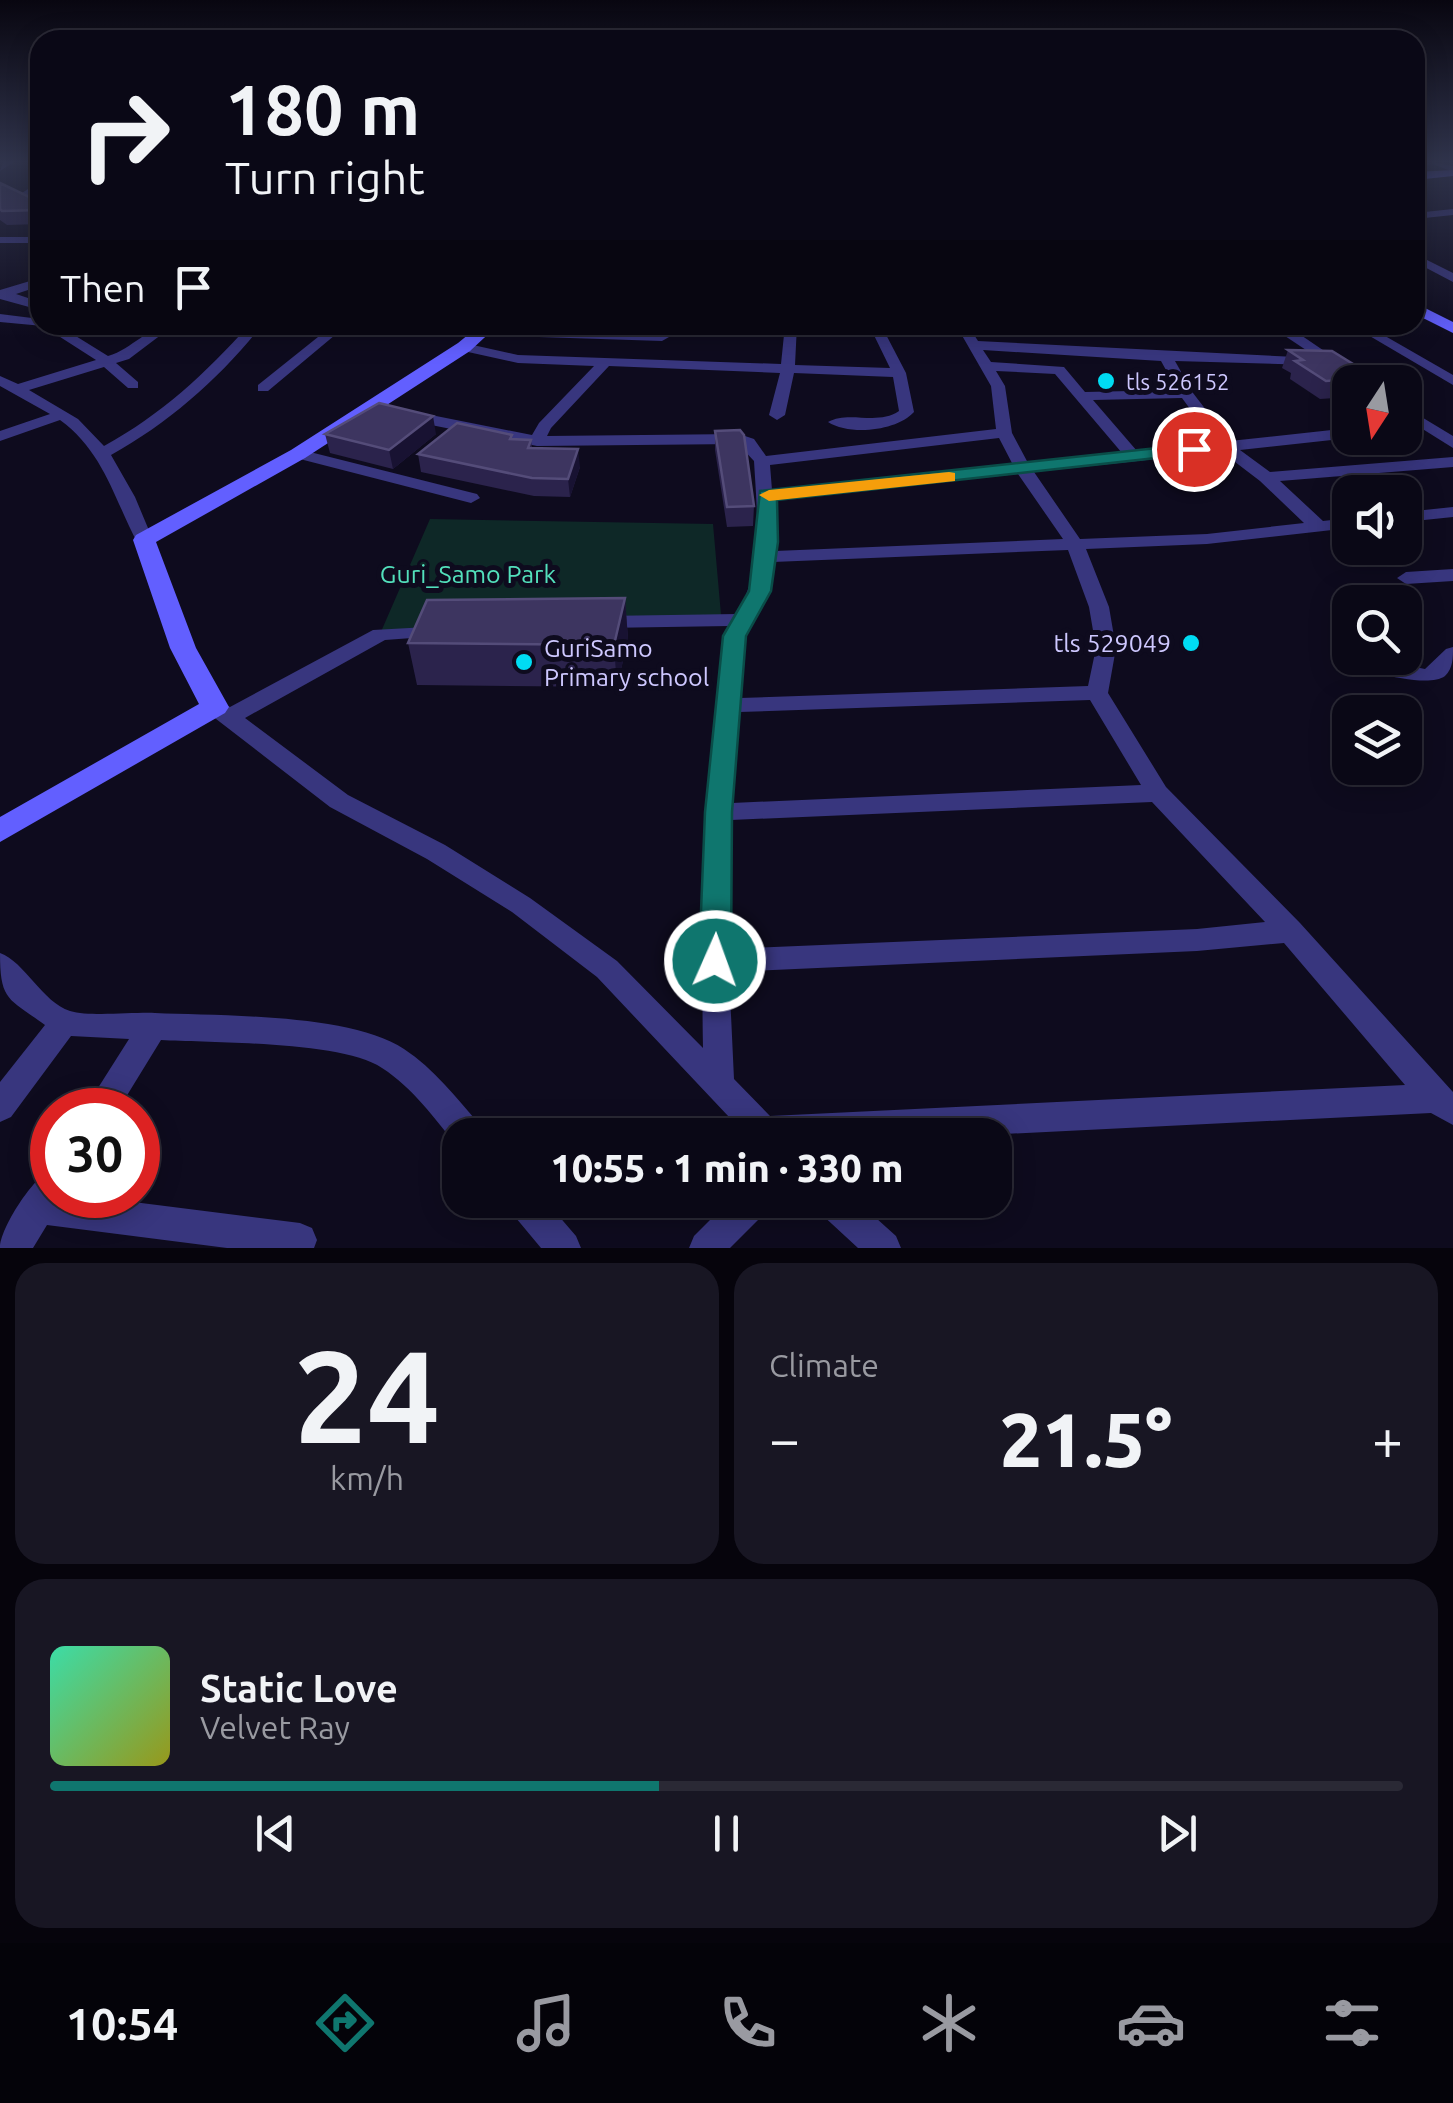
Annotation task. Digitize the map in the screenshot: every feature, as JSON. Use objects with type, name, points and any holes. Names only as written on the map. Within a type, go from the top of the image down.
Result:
[{"type":"main road","points":[[1425,313],[1453,328]]},
{"type":"main road","points":[[0,832],[221,713],[204,693],[141,529],[298,454],[478,335]]},
{"type":"street","points":[[7,241],[30,231]]},
{"type":"street","points":[[1425,265],[1453,278]]},
{"type":"street","points":[[1,291],[30,284]]},
{"type":"street","points":[[1,291],[30,302]]},
{"type":"street","points":[[0,318],[30,322]]},
{"type":"street","points":[[70,335],[134,386]]},
{"type":"street","points":[[16,389],[106,363],[126,355],[153,335]]},
{"type":"street","points":[[102,454],[144,432],[198,391],[247,335]]},
{"type":"street","points":[[263,388],[329,335]]},
{"type":"street","points":[[656,362],[660,335]]},
{"type":"street","points":[[777,415],[788,368],[790,335]]},
{"type":"street","points":[[836,422],[885,423],[904,417],[907,412],[899,374],[880,335]]},
{"type":"street","points":[[968,335],[1166,357],[1331,361]]},
{"type":"street","points":[[968,335],[998,386],[1004,433],[1024,470],[1075,544],[1099,607],[1106,648],[1096,693],[1158,793],[1290,931],[1444,1104]]},
{"type":"street","points":[[1292,335],[1337,365]]},
{"type":"street","points":[[1375,335],[1453,381]]},
{"type":"street","points":[[464,348],[518,360],[656,362],[899,374]]},
{"type":"street","points":[[1166,357],[1186,394],[1225,446],[1266,477],[1320,528]]},
{"type":"street","points":[[537,441],[544,426],[605,362]]},
{"type":"street","points":[[987,366],[1056,368],[1133,456]]},
{"type":"street","points":[[0,380],[83,431],[102,454],[141,529]]},
{"type":"street","points":[[1084,396],[1186,394]]},
{"type":"street","points":[[370,406],[460,428],[537,441],[739,439],[748,442],[762,461],[767,496],[766,557],[760,591],[735,636],[718,812],[715,961],[719,1088]]},
{"type":"street","points":[[0,436],[61,415]]},
{"type":"street","points":[[1422,422],[1453,443]]},
{"type":"street","points":[[1422,425],[1453,424]]},
{"type":"street","points":[[445,440],[460,428]]},
{"type":"street","points":[[762,461],[1004,433]]},
{"type":"street","points":[[767,496],[1332,435]]},
{"type":"street","points":[[298,454],[404,474],[471,498]]},
{"type":"street","points":[[1266,477],[1453,462]]},
{"type":"street","points":[[1422,515],[1453,512]]},
{"type":"street","points":[[766,557],[1206,540],[1332,526]]},
{"type":"street","points":[[1406,578],[1453,574]]},
{"type":"street","points":[[579,623],[744,620]]},
{"type":"street","points":[[453,629],[380,634],[221,713],[339,802],[436,852],[521,904],[607,969],[750,1118]]},
{"type":"street","points":[[1420,675],[1436,673],[1453,653]]},
{"type":"street","points":[[729,705],[1096,693]]},
{"type":"street","points":[[718,812],[1158,793]]},
{"type":"street","points":[[715,961],[1197,940],[1290,931]]},
{"type":"street","points":[[0,965],[22,992],[64,1023],[300,1034],[389,1055],[420,1079],[453,1118]]},
{"type":"street","points":[[0,1107],[64,1023]]},
{"type":"street","points":[[114,1088],[154,1026]]},
{"type":"street","points":[[1012,1122],[1444,1104]]},
{"type":"street","points":[[160,1216],[300,1240]]},
{"type":"street","points":[[12,1248],[32,1218]]},
{"type":"street","points":[[538,1218],[564,1248]]},
{"type":"street","points":[[706,1248],[736,1218]]},
{"type":"street","points":[[851,1218],[884,1248]]},
{"type":"green space","name":"Guri_Samo Park","points":[[430,519],[713,524],[722,626],[579,623],[380,634]]},
{"type":"building","points":[[1288,350],[1332,351],[1355,365],[1332,365],[1332,381],[1326,381],[1295,361],[1303,360]]},
{"type":"building","points":[[379,403],[433,416],[389,450],[325,434]]},
{"type":"building","points":[[457,423],[512,435],[510,439],[531,440],[528,448],[578,449],[568,479],[532,478],[418,454]]},
{"type":"building","points":[[740,430],[744,435],[754,506],[727,507],[715,431]]},
{"type":"building","points":[[625,598],[614,645],[408,643],[427,600]]},
{"type":"slow traffic","points":[[769,495],[949,477]]},
{"type":"place","name":"tls 526152","points":[[1106,381]]},
{"type":"place","name":"tls 529049","points":[[1191,643]]},
{"type":"place","name":"GuriSamo Primary school","points":[[524,662]]},
{"type":"route","points":[[715,961],[718,812],[735,636],[760,591],[766,557],[767,496],[1194,449]]}]
